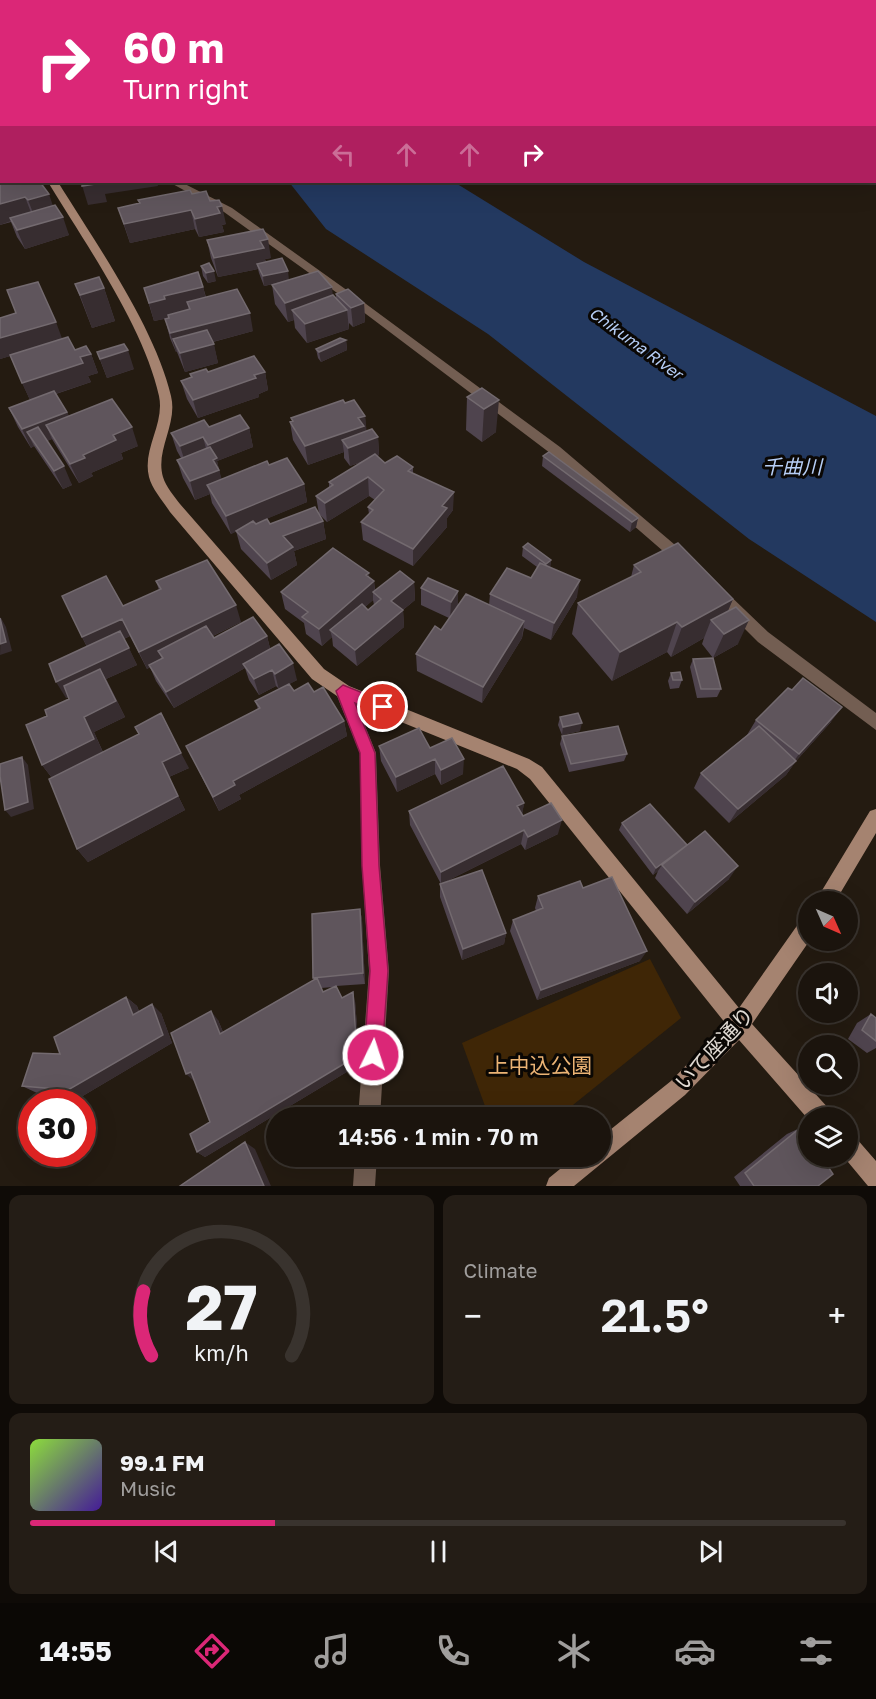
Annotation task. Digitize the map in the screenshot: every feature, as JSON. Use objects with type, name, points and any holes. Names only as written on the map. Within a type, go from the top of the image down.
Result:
[{"type":"street","points":[[54,183],[128,312],[158,375],[166,408],[155,463],[156,477],[174,508],[318,674],[343,691],[523,764],[536,773],[673,940],[739,1025],[812,1107]]},
{"type":"street","points":[[176,183],[228,210],[358,303],[555,450],[691,567]]},
{"type":"street","points":[[708,582],[763,637],[876,723]]},
{"type":"street","points":[[343,691],[368,753],[371,866],[379,971],[370,1107]]},
{"type":"street","points":[[831,891],[876,818]]},
{"type":"street","name":"いて座通り","points":[[611,1143],[678,1088],[739,1025],[798,943]]},
{"type":"street","points":[[858,1157],[876,1178]]},
{"type":"street","points":[[364,1186],[365,1167]]},
{"type":"street","points":[[557,1186],[580,1167]]},
{"type":"green space","name":"上中込公園","points":[[650,959],[681,1018],[570,1107],[485,1107],[462,1043]]},
{"type":"water","name":"千曲川","points":[[290,183],[456,183],[584,262],[876,416],[876,622],[749,539],[488,334],[326,229]]},
{"type":"building","points":[[0,183],[41,183],[49,194],[28,200],[25,197],[0,204]]},
{"type":"building","points":[[82,183],[101,183],[82,186]]},
{"type":"building","points":[[190,190],[192,194],[206,191],[210,201],[219,200],[222,206],[217,207],[220,213],[195,219],[191,210],[124,224],[118,208],[140,203],[138,200]]},
{"type":"building","points":[[55,205],[63,217],[17,230],[10,218]]},
{"type":"building","points":[[263,229],[268,239],[260,241],[264,248],[214,258],[207,240]]},
{"type":"building","points":[[282,258],[288,271],[263,276],[257,264]]},
{"type":"building","points":[[209,263],[214,271],[206,273],[201,266]]},
{"type":"building","points":[[318,271],[332,287],[285,303],[272,285]]},
{"type":"building","points":[[198,272],[203,287],[164,296],[165,299],[149,303],[144,288]]},
{"type":"building","points":[[99,277],[104,288],[80,295],[75,284]]},
{"type":"building","points":[[38,282],[56,322],[0,338],[0,318],[16,313],[7,290]]},
{"type":"building","points":[[237,289],[250,313],[170,333],[165,319],[169,318],[168,315],[190,309],[187,302]]},
{"type":"building","points":[[348,289],[364,303],[351,308],[336,294]]},
{"type":"building","points":[[333,295],[347,310],[305,324],[292,310]]},
{"type":"building","points":[[207,330],[214,344],[180,353],[173,339]]},
{"type":"building","points":[[68,337],[75,350],[86,346],[91,354],[80,357],[83,363],[22,383],[10,355]]},
{"type":"building","points":[[340,338],[346,340],[319,352],[316,349]]},
{"type":"building","points":[[124,344],[128,350],[100,359],[97,352]]},
{"type":"building","points":[[254,356],[265,372],[254,375],[256,378],[193,400],[181,381],[192,377],[190,374],[206,369],[208,372]]},
{"type":"building","points":[[482,388],[499,400],[484,409],[467,397]]},
{"type":"building","points":[[54,391],[67,412],[22,429],[9,408]]},
{"type":"building","points":[[112,399],[132,427],[113,435],[116,440],[83,455],[85,458],[70,464],[46,425]]},
{"type":"building","points":[[343,400],[345,403],[354,400],[365,416],[358,418],[364,426],[305,446],[290,422],[293,421],[291,418]]},
{"type":"building","points":[[240,415],[249,428],[208,445],[203,437],[180,446],[171,433],[204,420],[209,427]]},
{"type":"building","points":[[38,427],[64,466],[54,471],[27,432]]},
{"type":"building","points":[[372,429],[378,437],[348,448],[342,440]]},
{"type":"building","points":[[210,447],[217,458],[213,460],[219,470],[190,481],[177,460]]},
{"type":"building","points":[[549,452],[638,518],[632,522],[543,456]]},
{"type":"building","points":[[375,454],[385,463],[397,456],[413,467],[408,471],[454,492],[442,506],[447,508],[413,549],[361,522],[373,510],[368,507],[384,490],[368,477],[325,503],[316,496],[333,485],[329,482]]},
{"type":"building","points":[[287,458],[304,484],[226,516],[207,485],[267,461],[269,465]]},
{"type":"building","points":[[315,507],[323,521],[283,536],[293,547],[267,563],[236,531],[253,521],[256,524],[267,519],[270,524]]},
{"type":"building","points":[[528,543],[551,560],[546,564],[523,547]]},
{"type":"building","points":[[678,543],[733,599],[682,627],[677,622],[620,652],[578,603],[641,572],[634,565]]},
{"type":"building","points":[[333,548],[369,573],[366,575],[374,581],[319,629],[302,617],[308,612],[281,592]]},
{"type":"building","points":[[207,560],[236,605],[139,652],[122,619],[82,637],[62,596],[106,576],[123,606],[161,589],[156,581]]},
{"type":"building","points":[[540,563],[580,580],[554,623],[490,594],[507,568],[531,578]]},
{"type":"building","points":[[400,571],[414,582],[391,601],[403,610],[355,650],[330,630],[362,604],[368,610],[381,599],[373,592]]},
{"type":"building","points":[[428,578],[458,591],[451,602],[421,588]]},
{"type":"building","points":[[466,594],[524,621],[483,687],[416,654],[435,626],[441,630]]},
{"type":"building","points":[[736,607],[749,620],[724,634],[711,620]]},
{"type":"building","points":[[253,617],[267,636],[166,692],[149,665],[163,658],[158,651],[206,626],[214,638]]},
{"type":"building","points":[[0,618],[6,642],[0,644]]},
{"type":"building","points":[[120,631],[129,648],[56,682],[49,664]]},
{"type":"building","points":[[279,644],[293,663],[275,674],[272,670],[254,679],[243,664]]},
{"type":"building","points":[[713,658],[721,689],[701,689],[693,659]]},
{"type":"building","points":[[100,669],[116,701],[84,717],[94,739],[42,765],[26,725],[47,716],[45,710],[69,699],[64,686]]},
{"type":"building","points":[[680,672],[682,680],[673,680],[671,673]]},
{"type":"building","points":[[803,678],[842,707],[799,754],[756,720],[788,688],[792,690]]},
{"type":"building","points":[[308,683],[314,692],[323,687],[344,721],[233,781],[235,785],[213,797],[186,746],[260,708],[255,701],[289,684],[294,691]]},
{"type":"building","points":[[161,713],[181,753],[162,762],[178,796],[77,849],[49,779],[139,734],[135,727]]},
{"type":"building","points":[[578,713],[582,723],[563,727],[560,717]]},
{"type":"building","points":[[618,726],[627,754],[571,764],[562,736]]},
{"type":"building","points":[[759,726],[796,761],[738,809],[701,773]]},
{"type":"building","points":[[419,728],[430,748],[452,738],[464,759],[441,770],[435,759],[396,777],[379,746]]},
{"type":"building","points":[[22,757],[28,802],[5,810],[0,764]]},
{"type":"building","points":[[503,766],[524,803],[517,806],[523,816],[551,803],[562,820],[528,837],[524,830],[441,872],[409,811]]},
{"type":"building","points":[[650,804],[687,845],[656,868],[622,823]]},
{"type":"building","points":[[705,831],[738,866],[695,902],[662,865]]},
{"type":"building","points":[[482,870],[506,933],[463,949],[440,884]]},
{"type":"building","points":[[612,877],[647,951],[541,990],[513,920],[543,908],[538,896],[580,881],[583,888]]},
{"type":"building","points":[[360,909],[363,973],[313,978],[312,914]]},
{"type":"building","points":[[317,978],[323,992],[336,986],[342,998],[353,992],[357,1056],[272,1107],[266,1107],[266,1111],[197,1152],[190,1134],[210,1122],[191,1072],[186,1074],[171,1033],[211,1011],[220,1034]]},
{"type":"building","points":[[126,997],[133,1015],[152,1004],[163,1035],[70,1089],[22,1086],[33,1053],[60,1054],[54,1037]]},
{"type":"building","points":[[871,1014],[876,1018],[876,1041],[862,1030]]},
{"type":"building","points":[[798,1130],[798,1167],[828,1167],[833,1174],[818,1186],[754,1186],[745,1173]]},
{"type":"building","points":[[245,1142],[264,1186],[180,1186]]},
{"type":"route","points":[[373,1055],[379,971],[371,866],[368,753],[343,691],[383,707]]},
{"type":"water label","name":"Chikuma River","points":[[636,343]]}]
